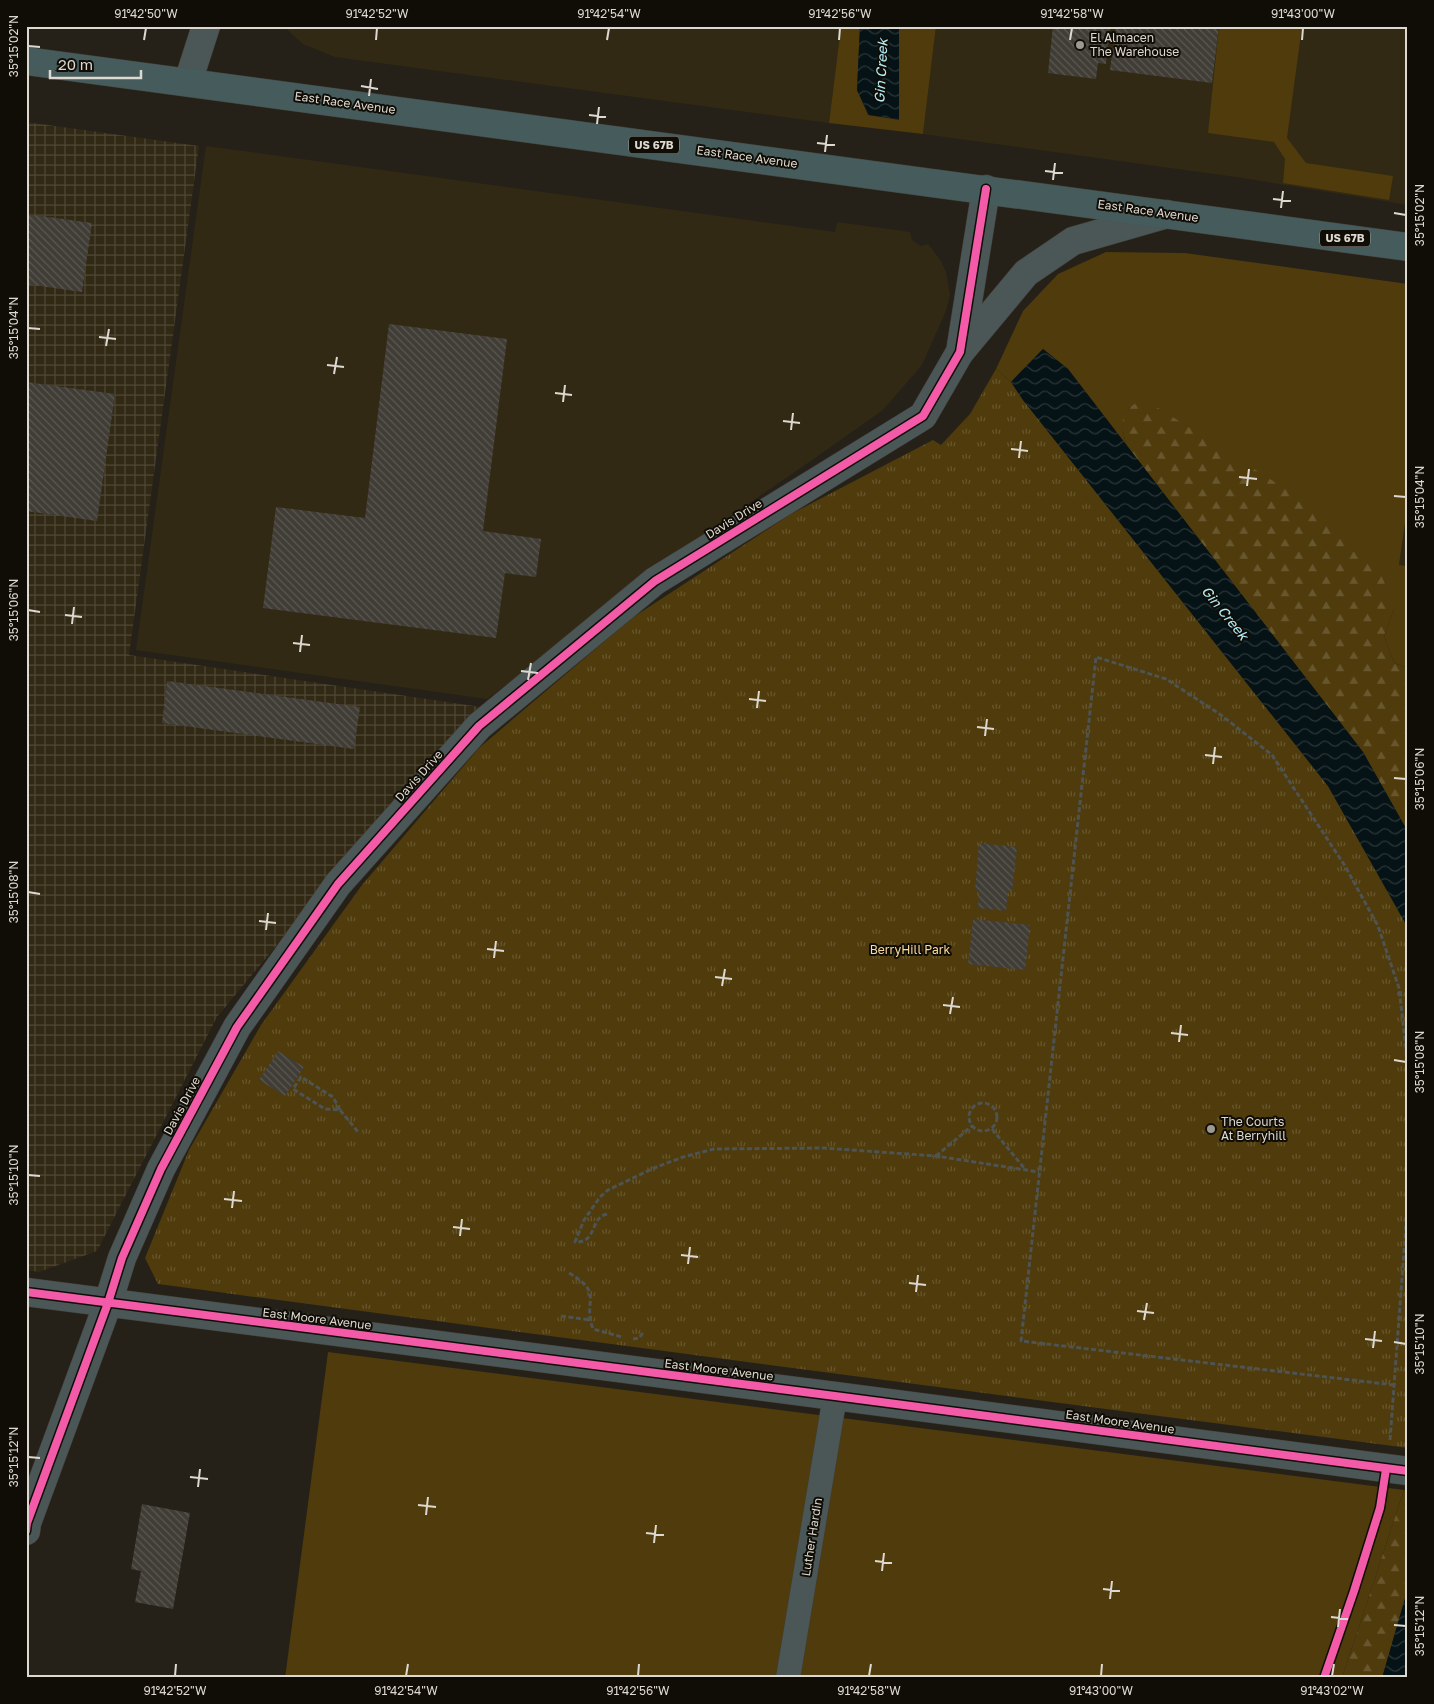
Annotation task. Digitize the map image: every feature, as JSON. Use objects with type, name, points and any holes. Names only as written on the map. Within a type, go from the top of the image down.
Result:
[{"type":"main road","name":"East Race Avenue","points":[[26,61],[1408,247]]},
{"type":"street","points":[[188,82],[206,26]]},
{"type":"street","name":"Davis Drive","points":[[26,1532],[31,1513],[108,1303],[122,1258],[161,1169],[238,1027],[338,884],[479,726],[655,581],[923,416],[960,352],[986,189]]},
{"type":"street","points":[[960,352],[1026,272],[1073,241],[1167,214]]},
{"type":"street","name":"East Moore Avenue","points":[[26,1292],[1408,1471]]},
{"type":"street","name":"Luther Hardin","points":[[788,1678],[835,1396]]},
{"type":"path","points":[[1394,1385],[1021,1341],[1096,657],[1166,679],[1221,715],[1272,755],[1345,866],[1378,926],[1399,988],[1407,1049],[1408,1114]]},
{"type":"path","points":[[340,1110],[325,1109],[292,1088],[299,1076],[333,1097],[340,1110],[359,1133]]},
{"type":"path","points":[[981,1103],[989,1104],[995,1108],[998,1116],[997,1123],[992,1129],[985,1132],[977,1131],[972,1126],[968,1120],[969,1112],[974,1106],[981,1103]]},
{"type":"path","points":[[936,1156],[972,1126]]},
{"type":"path","points":[[992,1129],[1025,1170]]},
{"type":"path","points":[[608,1214],[599,1218],[587,1240],[574,1242],[584,1220],[600,1197],[608,1190],[661,1165],[714,1149],[824,1148],[936,1156],[1040,1172]]},
{"type":"path","points":[[1390,1443],[1408,1197]]},
{"type":"path","points":[[570,1273],[588,1286],[591,1296],[590,1320],[593,1329],[631,1339],[639,1338],[644,1331]]},
{"type":"path","points":[[561,1316],[590,1320]]},
{"type":"shaded area","points":[[283,26],[841,26],[829,123],[335,57],[303,44]]},
{"type":"shaded area","points":[[936,26],[1408,26],[1408,205],[1243,178],[923,134]]},
{"type":"shaded area","points":[[26,122],[199,146],[129,655],[481,707],[426,765],[217,1017],[97,1251],[39,1272],[26,1270]]},
{"type":"shaded area","points":[[206,146],[835,232],[837,222],[910,232],[912,240],[921,246],[928,244],[941,261],[946,272],[950,295],[946,311],[922,365],[883,410],[672,556],[487,699],[136,650]]},
{"type":"shaded area","points":[[1408,504],[1408,566],[1399,565]]},
{"type":"green space","points":[[841,26],[860,26],[857,90],[868,115],[899,120],[899,26],[936,26],[923,134],[829,123]]},
{"type":"green space","points":[[1219,26],[1302,26],[1287,138],[1306,163],[1393,176],[1389,200],[1283,183],[1285,159],[1274,142],[1208,133]]},
{"type":"green space","points":[[1106,252],[1185,253],[1408,284],[1408,503],[1399,565],[1408,566],[1408,668],[1394,663],[1384,636],[1394,609],[1130,407],[1123,426],[1127,446],[1068,369],[1043,349],[1011,382],[996,369],[1023,311],[1058,274]]},
{"type":"green space","name":"BerryHill Park","points":[[996,369],[1011,382],[1023,400],[1328,786],[1408,928],[1408,1448],[158,1284],[145,1258],[189,1150],[261,1025],[362,885],[479,748],[632,618],[791,514],[933,440],[941,445],[970,414]]},
{"type":"green space","points":[[1139,401],[1149,402],[1336,521],[1377,562],[1394,609],[1384,636],[1394,663],[1408,668],[1408,832],[1363,752],[1127,446],[1122,426],[1123,421],[1128,410]]},
{"type":"green space","points":[[328,1352],[1404,1490],[1342,1678],[285,1678]]},
{"type":"green space","points":[[1404,1490],[1408,1491],[1408,1588],[1382,1678],[1342,1678]]},
{"type":"water","name":"Gin Creek","points":[[860,26],[899,26],[899,119],[869,115],[857,90]]},
{"type":"water","name":"Gin Creek","points":[[1043,349],[1068,369],[1363,752],[1408,832],[1408,928],[1328,786],[1023,400],[1011,382]]},
{"type":"water","points":[[1408,1588],[1408,1678],[1382,1678]]},
{"type":"building","name":"El Almacen The Warehouse","points":[[1053,26],[1110,26],[1106,64],[1098,63],[1096,79],[1048,73]]},
{"type":"building","points":[[1116,26],[1219,26],[1212,83],[1110,70]]},
{"type":"building","points":[[26,214],[92,223],[82,292],[26,284]]},
{"type":"building","points":[[389,324],[507,339],[483,531],[541,539],[536,577],[505,573],[496,638],[263,608],[276,507],[365,518]]},
{"type":"building","points":[[26,382],[115,394],[97,521],[26,511]]},
{"type":"building","points":[[167,681],[360,707],[354,749],[162,723]]},
{"type":"building","points":[[979,843],[1017,847],[1012,892],[1008,891],[1006,911],[978,908],[979,891],[975,891]]},
{"type":"building","points":[[973,919],[1030,925],[1025,970],[968,964]]},
{"type":"building","points":[[278,1051],[304,1067],[285,1096],[259,1080]]},
{"type":"building","points":[[142,1504],[190,1513],[173,1609],[135,1602],[141,1571],[131,1569]]},
{"type":"cycle path","points":[[26,1531],[27,1523],[108,1303],[122,1258],[161,1169],[237,1027],[338,884],[479,726],[655,581],[923,416],[960,352],[986,189]]},
{"type":"cycle path","points":[[26,1292],[1408,1471]]},
{"type":"cycle path","points":[[1324,1678],[1380,1508],[1386,1469]]},
{"type":"place","name":"El Almacen The Warehouse","points":[[1080,45]]},
{"type":"place","name":"The Courts At Berryhill","points":[[1211,1129]]}]
